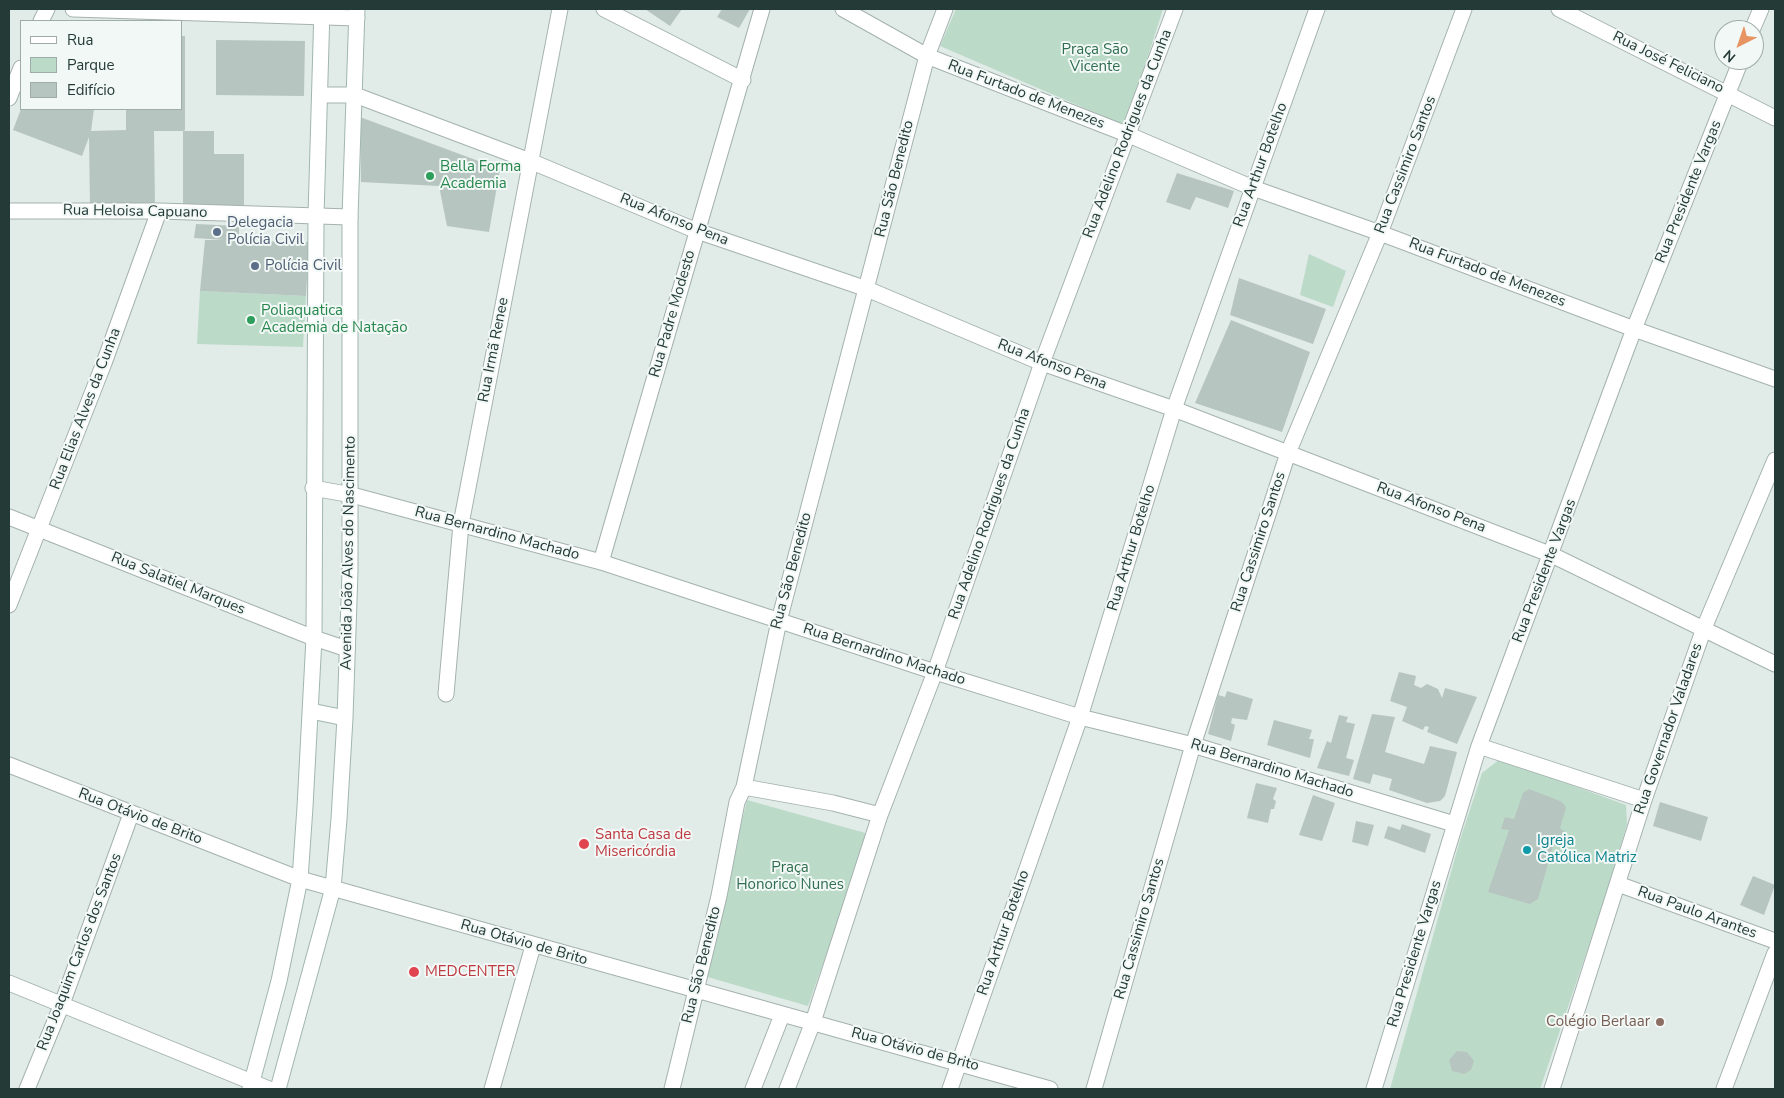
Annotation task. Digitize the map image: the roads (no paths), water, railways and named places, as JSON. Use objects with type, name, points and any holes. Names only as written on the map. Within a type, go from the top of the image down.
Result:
[{"type":"street","points":[[73,9],[357,14]]},
{"type":"street","name":"Rua Irmã Renee","points":[[446,694],[461,524],[560,9]]},
{"type":"street","points":[[604,9],[743,80]]},
{"type":"street","name":"Rua Padre Modesto","points":[[601,562],[743,80],[762,9]]},
{"type":"street","name":"Rua Furtado de Menezes","points":[[843,9],[926,56],[1128,135],[1253,188],[1380,233],[1775,380]]},
{"type":"street","name":"Rua São Benedito","points":[[672,1089],[694,990],[719,896],[738,802],[744,787],[779,620],[867,289],[926,56],[944,9]]},
{"type":"street","name":"Rua Adelino Rodrigues da Cunha","points":[[787,1089],[813,1022],[880,815],[935,672],[1042,363],[1175,9]]},
{"type":"street","name":"Rua Arthur Botelho","points":[[950,1089],[1080,717],[1174,409],[1317,9]]},
{"type":"street","name":"Rua Cassimiro Santos","points":[[1094,1089],[1193,745],[1288,453],[1380,233],[1464,9]]},
{"type":"street","name":"Rua José Feliciano","points":[[1559,9],[1775,118]]},
{"type":"street","points":[[251,1086],[279,981],[300,879],[314,638],[313,488],[316,216],[322,13]]},
{"type":"street","name":"Avenida João Alves do Nascimento","points":[[278,1089],[333,888],[345,718],[352,495],[350,217],[357,14]]},
{"type":"street","points":[[9,98],[20,70]]},
{"type":"street","name":"Rua Presidente Vargas","points":[[1374,1089],[1479,746],[1552,555],[1634,329],[1737,70]]},
{"type":"street","name":"Rua Afonso Pena","points":[[320,96],[355,95],[530,161],[698,231],[867,289],[1042,363],[1174,409],[1552,555],[1775,664]]},
{"type":"street","name":"Rua Heloisa Capuano","points":[[9,211],[159,211],[350,217]]},
{"type":"street","name":"Rua Elias Alves da Cunha","points":[[9,605],[104,363],[159,211]]},
{"type":"street","name":"Rua Governador Valadares","points":[[1552,1089],[1644,800],[1704,628],[1775,460]]},
{"type":"street","name":"Rua Bernardino Machado","points":[[313,488],[352,495],[601,562],[935,672],[1080,717],[1193,745],[1454,824]]},
{"type":"street","name":"Rua Salatiel Marques","points":[[9,517],[314,638],[347,649]]},
{"type":"street","points":[[311,711],[345,718]]},
{"type":"street","points":[[1479,746],[1644,800]]},
{"type":"street","name":"Rua Otávio de Brito","points":[[9,765],[300,879],[533,946],[959,1062],[1050,1089]]},
{"type":"street","points":[[744,787],[832,803],[880,815]]},
{"type":"street","name":"Rua Joaquim Carlos dos Santos","points":[[27,1089],[62,1004],[131,814]]},
{"type":"street","name":"Rua Paulo Arantes","points":[[1618,884],[1775,941]]},
{"type":"street","points":[[492,1089],[533,946]]},
{"type":"street","points":[[1724,1089],[1775,953]]},
{"type":"street","points":[[9,983],[251,1086],[269,1089]]},
{"type":"street","points":[[753,1089],[782,1015]]},
{"type":"place","name":"Bella Forma Academia","points":[[430,176]]},
{"type":"place","name":"Delegacia Polícia Civil","points":[[217,232]]},
{"type":"place","name":"Polícia Civil","points":[[255,266]]},
{"type":"place","name":"Poliaquatica Academia de Natação","points":[[251,320]]},
{"type":"place","name":"Santa Casa de Misericórdia","points":[[584,844]]},
{"type":"place","name":"Igreja Católica Matriz","points":[[1527,850]]},
{"type":"place","name":"MEDCENTER","points":[[414,972]]},
{"type":"place","name":"Colégio Berlaar","points":[[1660,1022]]},
{"type":"park label","name":"Praça São Vicente","points":[[1095,58]]},
{"type":"park label","name":"Praça Honorico Nunes","points":[[790,876]]}]
